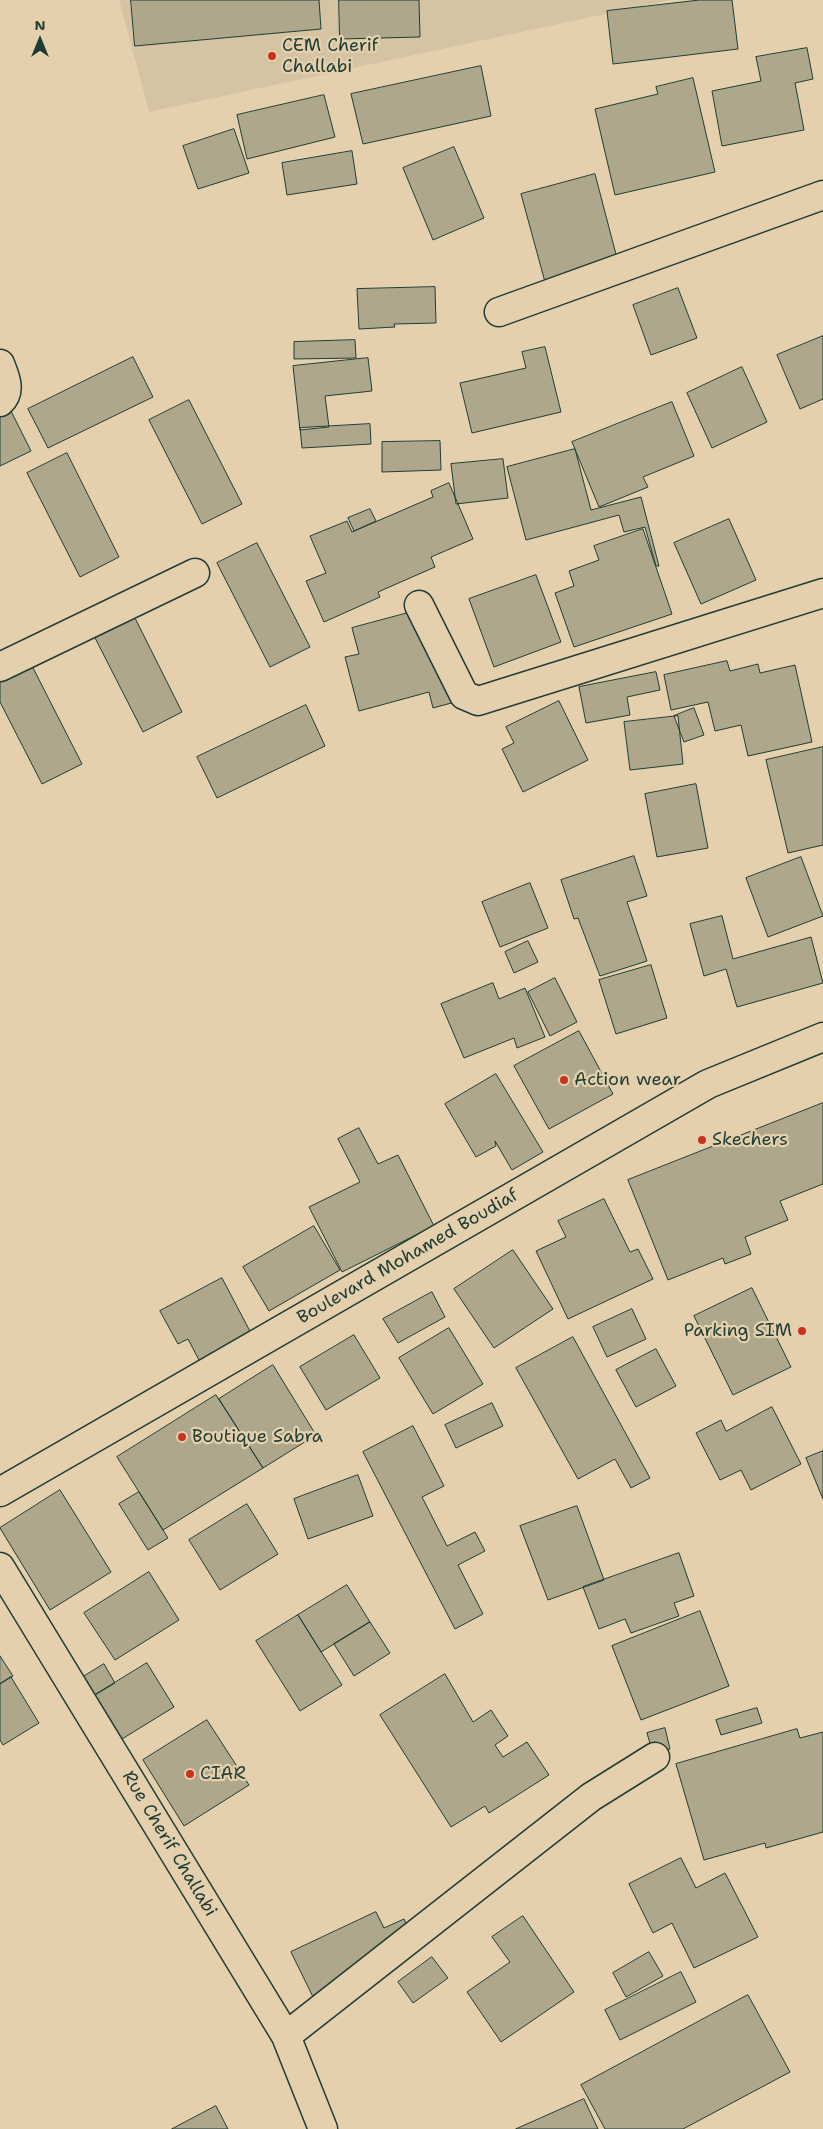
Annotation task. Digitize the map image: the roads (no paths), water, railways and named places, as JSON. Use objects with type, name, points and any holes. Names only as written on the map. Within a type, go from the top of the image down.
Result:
[{"type":"street","points":[[499,312],[823,195]]},
{"type":"street","points":[[0,364],[7,385],[6,392],[0,402]]},
{"type":"street","points":[[0,667],[195,573]]},
{"type":"street","points":[[419,605],[464,695],[478,701],[823,593]]},
{"type":"street","name":"Boulevard Mohamed Boudiaf","points":[[0,1492],[708,1084],[823,1037]]},
{"type":"street","name":"Rue Cherif Challabi","points":[[0,1567],[286,2036],[323,2129]]},
{"type":"street","points":[[286,2036],[591,1796],[655,1757]]},
{"type":"place","name":"CEM Cherif Challabi","points":[[272,56]]},
{"type":"place","name":"Action wear","points":[[564,1080]]},
{"type":"place","name":"Skechers","points":[[702,1140]]},
{"type":"place","name":"Parking SIM","points":[[802,1331]]},
{"type":"place","name":"Boutique Sabra","points":[[182,1437]]},
{"type":"place","name":"CIAR","points":[[190,1774]]}]
